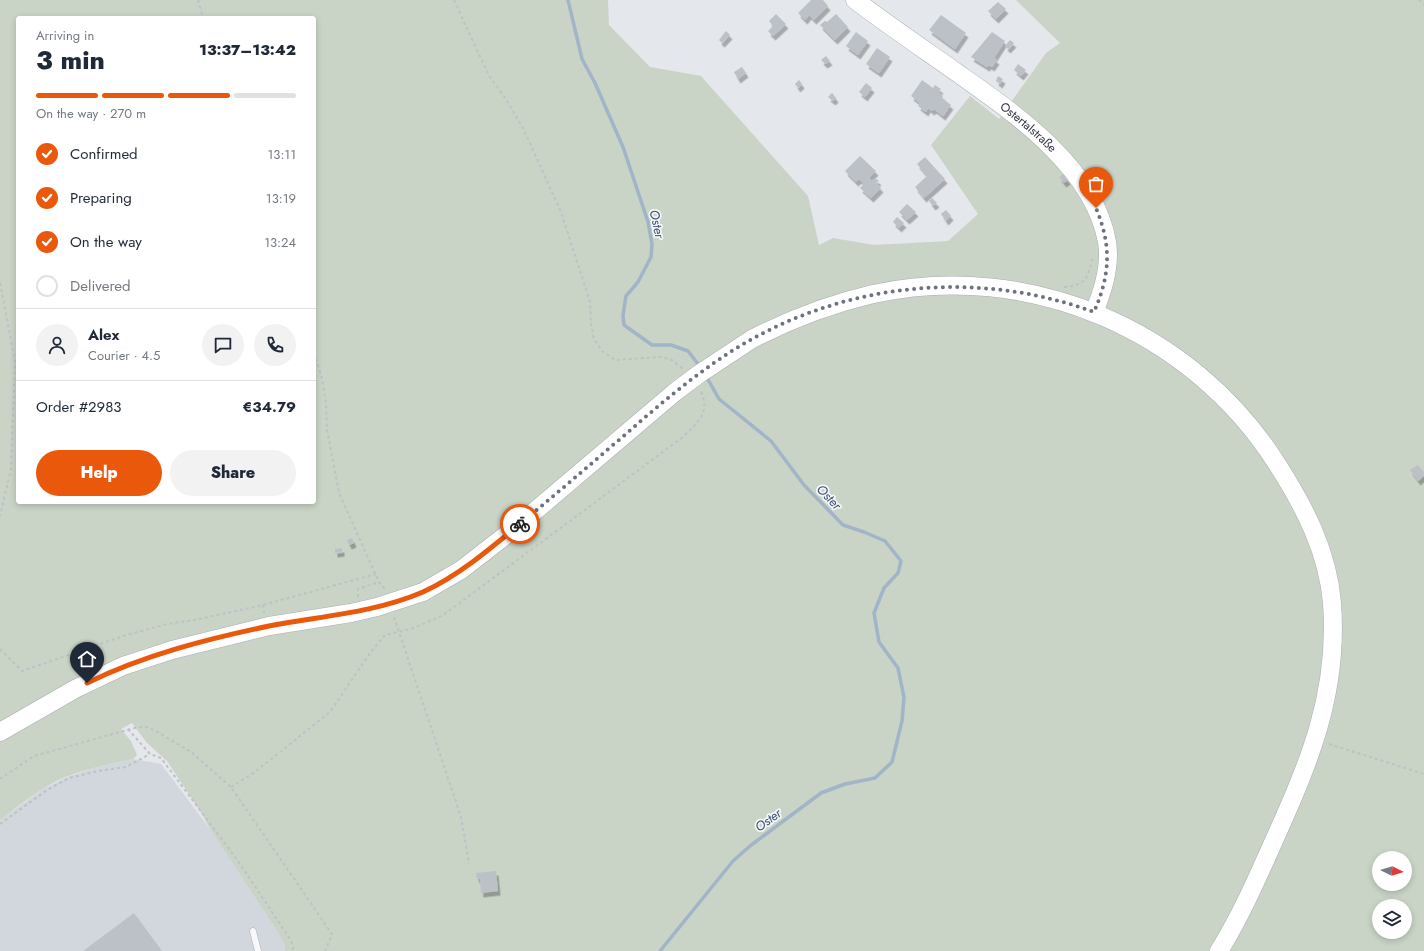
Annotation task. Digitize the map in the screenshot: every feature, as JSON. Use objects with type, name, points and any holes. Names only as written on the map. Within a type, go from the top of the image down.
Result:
[{"type":"main road","name":"Ostertalstraße","points":[[855,0],[1010,110],[1034,131],[1071,170],[1085,188],[1096,208],[1107,243],[1108,260],[1104,286],[1094,312]]},
{"type":"main road","points":[[0,732],[75,689],[124,666],[172,650],[269,626],[351,613],[378,607],[423,592],[461,570],[510,532],[699,374],[752,339],[804,314],[842,302],[876,294],[918,288],[960,286],[994,289],[1050,298],[1094,312],[1152,341],[1170,352],[1221,394],[1250,426],[1268,450],[1308,519],[1320,546],[1328,575],[1332,602],[1332,651],[1329,684],[1317,738],[1297,788],[1242,911],[1219,951]]},
{"type":"lane","points":[[253,931],[258,951]]},
{"type":"path","points":[[198,0],[202,16]]},
{"type":"path","points":[[454,0],[489,76],[504,96],[523,128],[561,212],[590,302],[591,324],[594,339],[602,351],[615,360],[662,357],[672,360],[687,373]]},
{"type":"path","points":[[1419,0],[1424,5]]},
{"type":"path","points":[[0,282],[16,361],[11,469],[0,516]]},
{"type":"path","points":[[316,359],[322,378],[327,430],[339,493],[379,582],[385,587]]},
{"type":"path","points":[[231,787],[255,772],[330,712],[370,653],[385,635],[411,629],[442,616],[683,437],[701,419],[705,412],[705,400],[700,387]]},
{"type":"path","points":[[0,649],[22,671],[123,636],[168,624],[263,605],[376,574]]},
{"type":"path","points":[[358,589],[379,582]]},
{"type":"path","points":[[398,632],[460,818],[469,864]]},
{"type":"path","points":[[0,779],[34,756],[128,729],[146,727],[156,731],[191,752],[231,787],[332,934],[325,951]]},
{"type":"path","points":[[128,729],[150,754],[161,758],[238,860],[290,939],[293,951]]},
{"type":"path","points":[[1317,738],[1346,750],[1384,760],[1424,774]]},
{"type":"path","points":[[0,824],[47,790],[69,778],[98,771],[126,767],[150,754]]},
{"type":"shaded area","points":[[133,759],[161,764],[210,829],[277,931],[285,946],[285,951],[0,951],[0,820],[43,789],[67,777],[94,768]]},
{"type":"green space","points":[[0,0],[608,0],[609,25],[650,67],[701,76],[808,196],[819,245],[833,238],[874,245],[948,241],[978,214],[931,145],[970,96],[999,119],[1046,53],[1060,43],[1016,0],[1424,0],[1424,951],[285,951],[285,946],[277,931],[167,761],[147,743],[132,723],[121,729],[131,741],[137,755],[133,759],[100,766],[68,776],[32,796],[0,820]]},
{"type":"building","points":[[811,0],[823,0],[828,6],[814,20],[809,15],[805,20],[798,13]]},
{"type":"building","points":[[998,2],[1006,9],[996,19],[988,11]]},
{"type":"building","points":[[776,14],[786,24],[773,36],[768,31],[773,26],[769,21]]},
{"type":"building","points":[[836,14],[848,27],[835,40],[820,25],[825,21],[827,22]]},
{"type":"building","points":[[941,15],[966,33],[955,49],[929,30]]},
{"type":"building","points":[[726,31],[730,35],[722,43],[719,40]]},
{"type":"building","points":[[856,32],[868,41],[858,55],[846,46]]},
{"type":"building","points":[[992,32],[1005,41],[994,58],[997,60],[992,67],[989,65],[987,67],[971,57]]},
{"type":"building","points":[[1010,40],[1014,43],[1008,49],[1005,46]]},
{"type":"building","points":[[877,48],[890,57],[879,73],[866,64]]},
{"type":"building","points":[[826,56],[830,61],[825,64],[821,60]]},
{"type":"building","points":[[1018,64],[1026,70],[1021,76],[1014,70]]},
{"type":"building","points":[[742,67],[746,73],[738,79],[734,72]]},
{"type":"building","points":[[998,76],[1003,79],[1000,84],[996,81]]},
{"type":"building","points":[[799,80],[802,84],[798,88],[795,84]]},
{"type":"building","points":[[922,80],[933,88],[935,85],[941,89],[938,92],[943,96],[942,98],[951,105],[943,116],[934,109],[932,111],[928,108],[926,112],[918,106],[920,103],[911,96]]},
{"type":"building","points":[[866,83],[872,88],[865,97],[859,92]]},
{"type":"building","points":[[832,93],[836,98],[833,101],[828,97]]},
{"type":"building","points":[[860,156],[876,171],[869,178],[872,181],[875,178],[879,181],[876,183],[881,188],[871,198],[860,188],[864,184],[859,179],[856,182],[845,171]]},
{"type":"building","points":[[925,157],[945,179],[924,198],[915,187],[927,176],[917,164]]},
{"type":"building","points":[[1063,174],[1068,180],[1064,183],[1059,177]]},
{"type":"building","points":[[932,198],[937,203],[933,206],[929,201]]},
{"type":"building","points":[[907,204],[916,212],[907,220],[899,212]]},
{"type":"building","points":[[946,210],[951,216],[946,221],[941,214]]},
{"type":"building","points":[[897,217],[904,223],[899,228],[893,222]]},
{"type":"building","points":[[1418,465],[1424,472],[1424,476],[1418,481],[1410,470]]},
{"type":"building","points":[[352,538],[354,543],[349,545],[347,540]]},
{"type":"building","points":[[342,548],[342,552],[335,553],[335,549]]},
{"type":"building","points":[[496,871],[498,891],[481,893],[480,879],[477,879],[476,873]]},
{"type":"building","points":[[134,913],[162,951],[83,951]]},
{"type":"waterway","name":"Oster","points":[[568,0],[582,59],[595,83],[623,147],[648,222],[652,244],[651,257],[638,282],[626,296],[623,315],[624,325],[652,345],[671,345],[688,351],[701,368]]},
{"type":"waterway","name":"Oster","points":[[660,951],[733,861],[750,846],[821,793],[845,784],[875,778],[892,762],[902,721],[904,697],[898,668],[879,642],[874,613],[884,588],[898,573],[901,561],[885,541],[843,525],[804,485],[771,441],[719,399],[706,376]]},
{"type":"way so far","points":[[520,524],[699,374],[752,339],[804,314],[842,302],[876,294],[918,288],[960,286],[994,289],[1050,298],[1094,312],[1103,292],[1108,260],[1107,243],[1103,225],[1096,208]]},
{"type":"route","points":[[87,683],[124,666],[172,650],[269,626],[351,613],[378,607],[423,592],[461,570],[520,524]]}]
